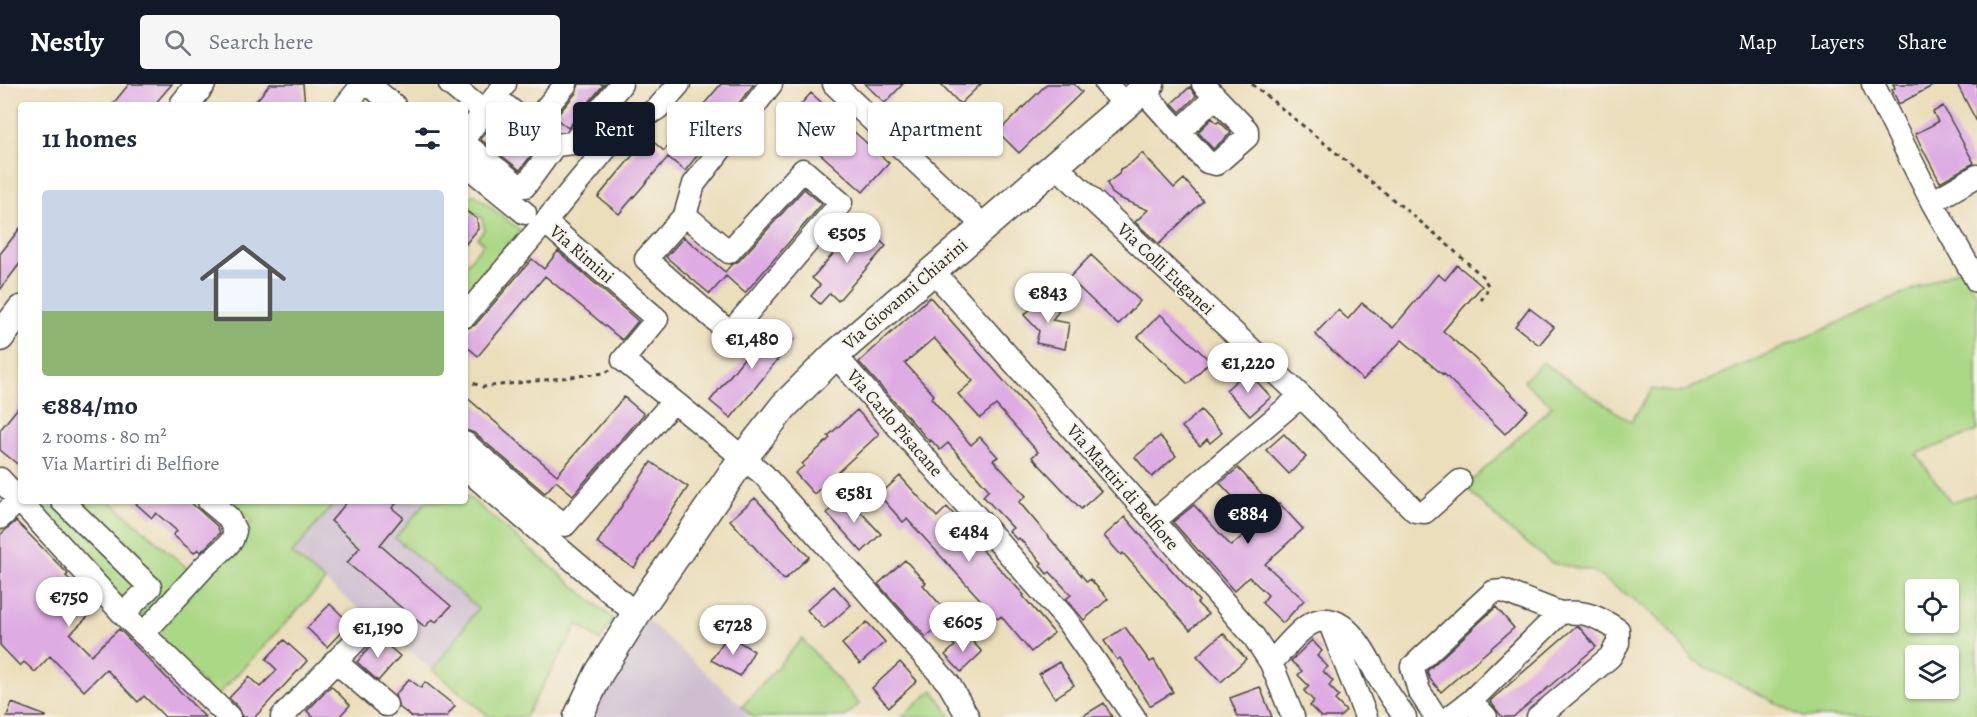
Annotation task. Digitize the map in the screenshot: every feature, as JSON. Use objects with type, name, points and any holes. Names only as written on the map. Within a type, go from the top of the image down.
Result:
[{"type":"main road","points":[[186,102],[201,84]]},
{"type":"main road","name":"Via Giovanni Chiarini","points":[[578,717],[599,673],[636,614],[743,458],[784,406],[835,355],[1139,93]]},
{"type":"main road","points":[[0,337],[18,314]]},
{"type":"street","points":[[348,102],[363,84]]},
{"type":"street","points":[[368,84],[390,102]]},
{"type":"street","points":[[450,84],[495,98],[468,133]]},
{"type":"street","points":[[551,102],[566,84]]},
{"type":"street","points":[[561,144],[573,143],[621,84]]},
{"type":"street","name":"Via Rimini","points":[[657,319],[535,217],[619,133],[658,108],[679,84]]},
{"type":"street","points":[[685,215],[729,252],[803,170],[841,204],[730,333],[646,259],[685,215],[694,184],[771,84]]},
{"type":"street","points":[[834,84],[984,225]]},
{"type":"street","points":[[1106,84],[1139,93],[1211,164],[1222,162],[1248,137],[1247,130],[1209,91],[1179,132]]},
{"type":"street","points":[[1873,84],[1932,202],[1977,281]]},
{"type":"street","points":[[468,146],[520,186],[527,184],[547,156]]},
{"type":"street","name":"Via Colli Euganei","points":[[1055,165],[1301,396],[1415,511],[1425,512],[1460,481]]},
{"type":"street","points":[[468,166],[535,217],[468,312]]},
{"type":"street","points":[[1932,202],[1977,176]]},
{"type":"street","name":"Via Martiri di Belfiore","points":[[932,270],[1254,638],[1271,663],[1293,717]]},
{"type":"street","points":[[682,292],[623,360],[764,475],[949,684],[968,717]]},
{"type":"street","name":"Via Carlo Pisacane","points":[[835,355],[1065,618],[1134,717]]},
{"type":"street","points":[[1154,521],[1301,396]]},
{"type":"street","points":[[468,446],[565,525],[673,402]]},
{"type":"street","points":[[468,471],[636,614]]},
{"type":"street","points":[[0,479],[18,499]]},
{"type":"street","points":[[0,518],[18,501]]},
{"type":"street","points":[[23,504],[123,614],[229,717]]},
{"type":"street","points":[[65,504],[150,587],[123,614]]},
{"type":"street","points":[[143,634],[232,540],[235,531],[228,517],[213,504]]},
{"type":"street","points":[[1436,717],[1419,691],[1412,667],[1493,592],[1503,591],[1560,613],[1578,611],[1598,617],[1617,630],[1618,644],[1610,657],[1538,717]]},
{"type":"street","points":[[1450,717],[1479,709],[1560,613]]},
{"type":"street","points":[[1271,663],[1306,626],[1321,620],[1344,626],[1356,638],[1405,717]]},
{"type":"street","points":[[1329,621],[1366,717]]},
{"type":"street","points":[[282,717],[370,625]]},
{"type":"street","points":[[335,660],[386,705]]},
{"type":"path","points":[[1252,84],[1439,237],[1482,277],[1488,285],[1486,294],[1481,300]]},
{"type":"path","points":[[468,381],[483,387],[605,373],[623,360]]},
{"type":"shaded area","points":[[334,504],[424,504],[395,538],[478,608],[433,670],[292,554]]},
{"type":"shaded area","points":[[647,619],[754,717],[588,717]]},
{"type":"green space","points":[[474,194],[521,231],[468,291],[468,262],[484,243],[477,238],[484,230],[482,218],[468,211],[468,199]]},
{"type":"green space","points":[[1960,269],[1977,295],[1977,431],[1916,454],[1951,502],[1977,494],[1977,717],[1803,717],[1694,661],[1663,623],[1636,601],[1592,571],[1552,563],[1510,530],[1465,487],[1552,406],[1524,381],[1542,362],[1631,422],[1652,389],[1680,393]]},
{"type":"green space","points":[[468,497],[613,619],[600,641],[578,624],[525,717],[490,717],[433,670],[478,608],[395,538],[424,504],[468,504]]},
{"type":"green space","points":[[33,504],[113,504],[202,581],[252,521],[232,504],[334,504],[292,554],[325,581],[216,697]]},
{"type":"green space","points":[[802,639],[859,704],[845,717],[754,717],[742,707]]},
{"type":"green space","points":[[933,690],[951,717],[902,717]]},
{"type":"building","points":[[129,84],[172,84],[157,102],[114,102]]},
{"type":"building","points":[[270,84],[303,84],[305,102],[255,102]]},
{"type":"building","points":[[579,84],[604,84],[589,102],[573,102],[573,122],[568,128],[561,123],[561,111],[576,93]]},
{"type":"building","points":[[721,84],[754,84],[740,102],[706,102]]},
{"type":"building","points":[[865,84],[903,84],[886,102]]},
{"type":"building","points":[[941,84],[981,84],[962,102],[958,102]]},
{"type":"building","points":[[1047,84],[1074,84],[1082,92],[1019,153],[1003,137],[1003,127]]},
{"type":"building","points":[[1893,84],[1936,84],[1899,104],[1892,90],[1895,88]]},
{"type":"building","points":[[1957,84],[1977,84],[1977,122]]},
{"type":"building","points":[[1190,87],[1196,96],[1180,112],[1172,103]]},
{"type":"building","points":[[811,93],[821,102],[803,102]]},
{"type":"building","points":[[1943,106],[1974,163],[1940,182],[1915,134],[1938,122],[1933,112]]},
{"type":"building","points":[[1212,118],[1217,123],[1219,121],[1231,133],[1213,149],[1198,132]]},
{"type":"building","points":[[486,132],[486,144],[480,139]]},
{"type":"building","points":[[856,133],[868,144],[868,156],[881,156],[889,163],[863,192],[823,156],[856,156]]},
{"type":"building","points":[[655,143],[664,151],[667,147],[667,156],[697,156],[685,171],[668,157],[619,214],[598,197],[632,156],[655,156]]},
{"type":"building","points":[[1142,153],[1174,188],[1184,179],[1203,201],[1159,244],[1135,222],[1148,210],[1119,198],[1112,193],[1107,183],[1119,174],[1120,169],[1130,164]]},
{"type":"building","points":[[502,156],[531,156],[520,170]]},
{"type":"building","points":[[804,189],[822,204],[745,293],[726,276],[710,294],[666,257],[684,237],[725,272],[739,261]]},
{"type":"building","points":[[468,212],[477,219],[478,229],[468,241]]},
{"type":"building","points":[[860,223],[886,246],[838,301],[830,293],[820,304],[811,296],[820,285],[812,278]]},
{"type":"building","points":[[18,231],[18,266],[0,290],[0,254]]},
{"type":"building","points":[[558,251],[638,321],[622,340],[545,276],[478,356],[468,348],[468,328],[475,325],[532,259],[544,269]]},
{"type":"building","points":[[1091,255],[1140,301],[1118,325],[1069,278]]},
{"type":"building","points":[[1457,265],[1482,286],[1443,331],[1528,410],[1505,434],[1443,373],[1402,340],[1363,380],[1315,334],[1338,310],[1348,319],[1362,303],[1393,328],[1438,274],[1445,280]]},
{"type":"building","points":[[1045,296],[1059,311],[1052,320],[1069,323],[1065,349],[1036,343],[1039,331],[1024,315]]},
{"type":"building","points":[[930,297],[1101,491],[1081,509],[1032,457],[1038,452],[996,405],[980,418],[958,394],[973,381],[934,338],[905,363],[934,395],[931,398],[971,445],[980,437],[998,457],[993,460],[1026,496],[1019,502],[1087,582],[1090,579],[1108,599],[1084,620],[1066,599],[1071,595],[1050,572],[1047,574],[1040,565],[1042,563],[1019,538],[1017,540],[1009,531],[1013,528],[983,496],[989,490],[948,443],[940,450],[931,440],[930,442],[859,362]]},
{"type":"building","points":[[1529,308],[1554,327],[1539,345],[1515,326]]},
{"type":"building","points":[[1160,314],[1210,361],[1188,384],[1138,337]]},
{"type":"building","points":[[773,322],[794,339],[731,418],[710,401]]},
{"type":"building","points":[[1247,371],[1271,397],[1250,416],[1226,390]]},
{"type":"building","points":[[624,397],[644,414],[573,495],[556,481],[545,493],[474,433],[468,431],[468,399],[557,475]]},
{"type":"building","points":[[18,408],[18,465],[0,450],[0,430]]},
{"type":"building","points":[[857,410],[879,434],[814,494],[795,473],[830,438],[828,436]]},
{"type":"building","points":[[1201,410],[1222,433],[1210,443],[1207,439],[1200,446],[1182,427]]},
{"type":"building","points":[[1284,434],[1306,457],[1289,474],[1266,450]]},
{"type":"building","points":[[1160,436],[1176,456],[1152,477],[1135,457]]},
{"type":"building","points":[[651,462],[688,487],[634,568],[597,543]]},
{"type":"building","points":[[1238,468],[1274,507],[1279,503],[1303,529],[1265,564],[1304,600],[1283,623],[1262,603],[1268,595],[1249,577],[1234,591],[1173,522],[1194,505],[1231,546],[1257,523],[1220,483]]},
{"type":"building","points":[[900,476],[937,517],[947,507],[964,526],[962,528],[1024,595],[1054,633],[1031,652],[1001,616],[998,619],[907,519],[903,522],[879,495]]},
{"type":"building","points":[[845,495],[881,534],[862,552],[827,513]]},
{"type":"building","points":[[755,498],[809,557],[784,580],[730,520]]},
{"type":"building","points":[[136,504],[192,504],[217,526],[220,533],[201,552],[198,549],[194,553],[173,535],[177,531],[156,513],[152,518]]},
{"type":"building","points":[[345,504],[396,504],[392,508],[403,517],[380,545],[451,606],[436,622],[432,619],[425,627],[347,563],[360,547],[331,521]]},
{"type":"building","points":[[1125,517],[1208,614],[1190,630],[1123,553],[1121,555],[1104,536]]},
{"type":"building","points":[[16,521],[98,607],[70,634],[91,655],[119,629],[205,717],[165,717],[144,696],[138,702],[106,669],[84,691],[50,656],[35,672],[24,662],[20,666],[0,645],[0,535]]},
{"type":"building","points":[[905,560],[926,583],[923,585],[950,616],[926,637],[878,584]]},
{"type":"building","points":[[834,586],[851,605],[824,629],[807,610]]},
{"type":"building","points":[[330,604],[350,623],[327,647],[307,628]]},
{"type":"building","points":[[1496,607],[1514,628],[1441,692],[1430,679],[1427,671]]},
{"type":"building","points":[[867,622],[885,642],[860,664],[842,644]]},
{"type":"building","points":[[1576,626],[1596,647],[1513,717],[1502,717],[1490,701]]},
{"type":"building","points":[[1125,627],[1150,662],[1154,660],[1173,692],[1150,706],[1120,658],[1117,660],[1104,641]]},
{"type":"building","points":[[965,633],[982,652],[961,672],[945,655]]},
{"type":"building","points":[[1223,633],[1246,659],[1221,682],[1197,656]]},
{"type":"building","points":[[728,635],[754,651],[740,676],[711,660]]},
{"type":"building","points":[[378,637],[400,656],[378,681],[357,662]]},
{"type":"building","points":[[284,640],[307,661],[255,717],[242,717],[239,708],[229,698],[249,677],[260,687],[277,670],[266,659]]},
{"type":"building","points":[[1312,640],[1322,651],[1317,656],[1328,667],[1323,671],[1333,681],[1329,686],[1339,696],[1335,700],[1346,711],[1340,717],[1321,717],[1310,706],[1314,701],[1304,691],[1309,686],[1298,675],[1302,671],[1291,661]]},
{"type":"building","points":[[900,662],[917,681],[889,707],[872,688]]},
{"type":"building","points":[[1059,662],[1074,685],[1055,698],[1039,674]]},
{"type":"building","points":[[409,679],[421,688],[425,682],[455,706],[446,717],[412,717],[399,707],[395,695]]},
{"type":"building","points":[[331,686],[350,705],[339,717],[313,717],[307,711]]},
{"type":"building","points":[[1260,687],[1272,717],[1238,717],[1230,698]]},
{"type":"building","points":[[12,703],[46,716],[46,717],[7,717]]},
{"type":"building","points":[[1104,703],[1112,717],[1081,717]]}]
